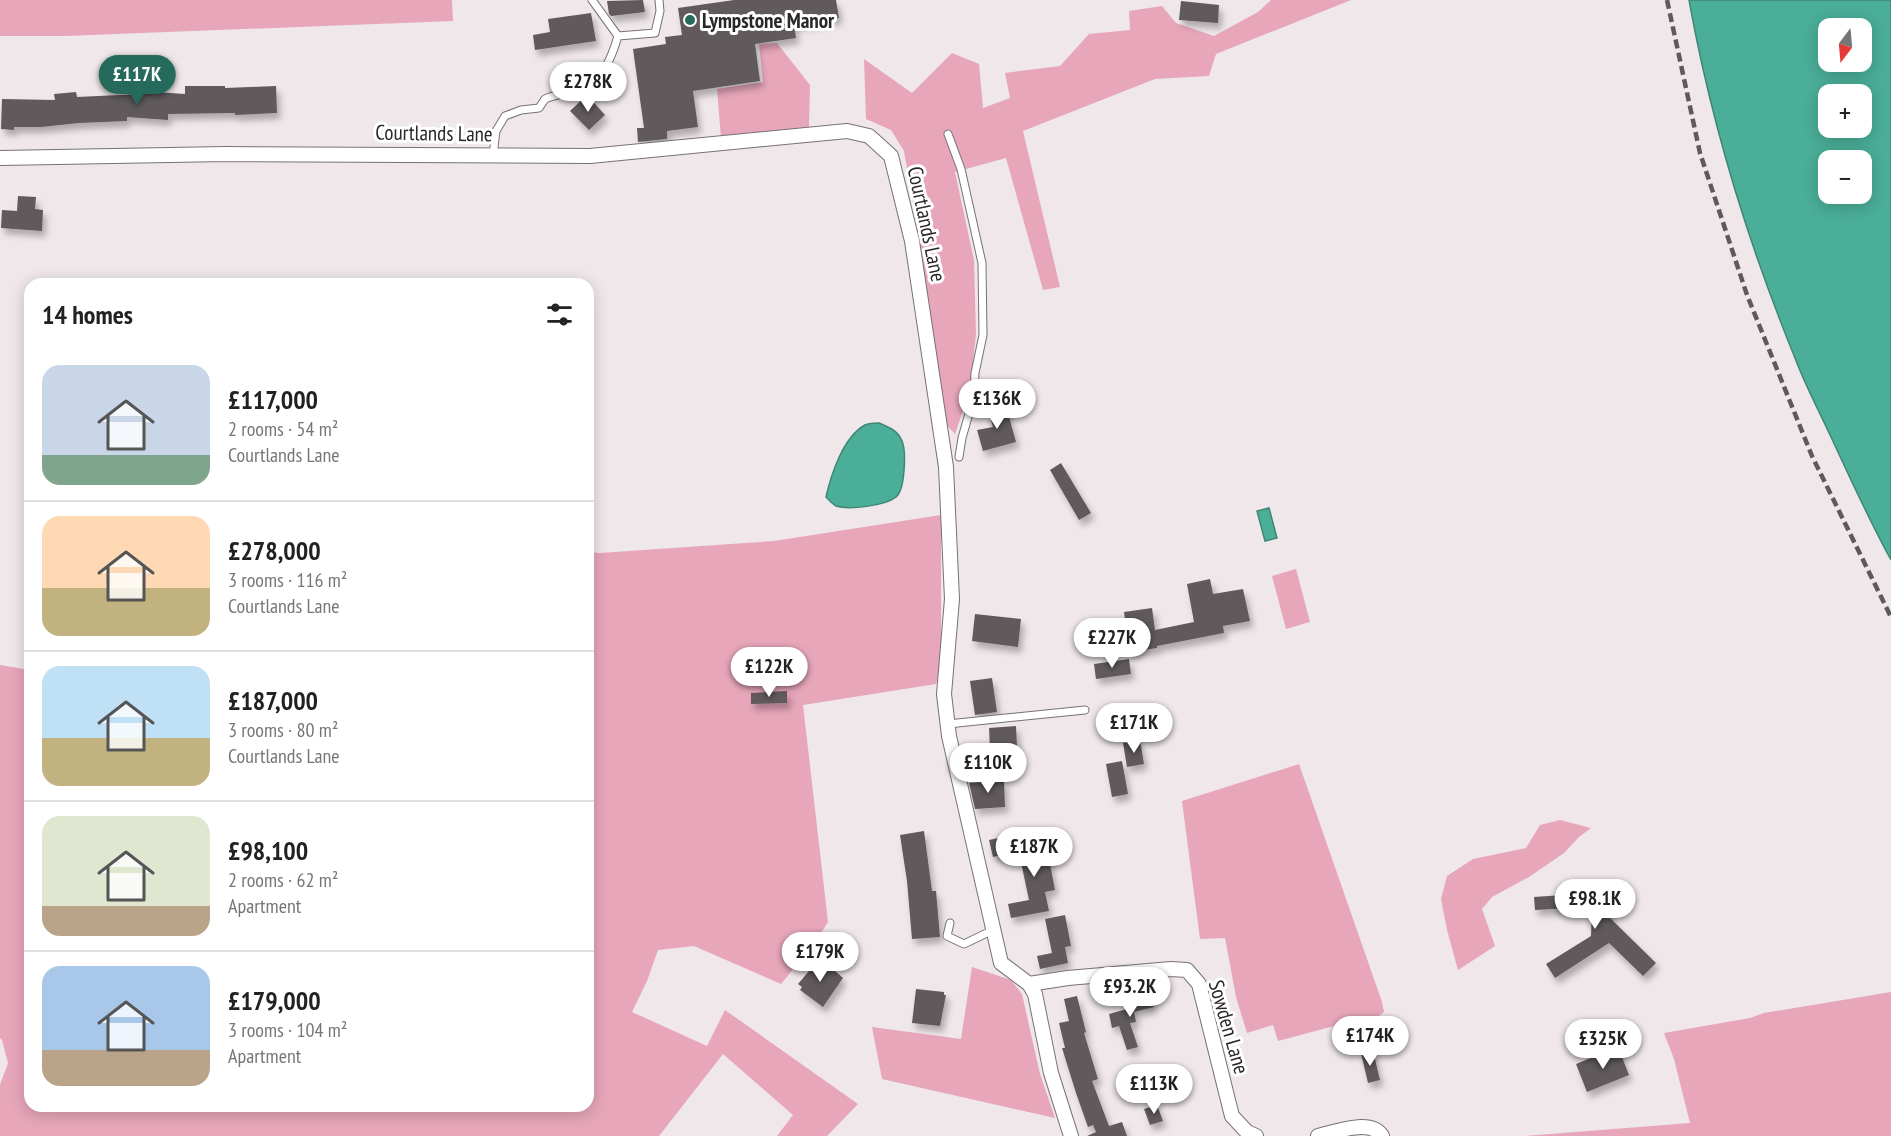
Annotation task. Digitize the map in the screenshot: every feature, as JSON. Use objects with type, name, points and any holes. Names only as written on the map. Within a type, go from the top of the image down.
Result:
[{"type":"street","name":"Courtlands Lane","points":[[0,158],[226,153],[590,156],[847,131],[869,136],[891,156],[912,241],[946,467],[952,599],[944,694],[948,724],[1001,963],[1029,984]]},
{"type":"street","points":[[946,467],[959,458]]},
{"type":"street","name":"Sowden Lane","points":[[1029,984],[1079,977],[1171,969],[1187,970],[1199,984],[1232,1116],[1247,1132],[1256,1136]]},
{"type":"street","points":[[1029,984],[1035,994],[1051,1073],[1071,1136]]},
{"type":"street","points":[[1318,1136],[1362,1127],[1372,1127],[1382,1136]]},
{"type":"lane","points":[[592,0],[618,36]]},
{"type":"lane","points":[[618,36],[655,33],[660,11],[659,0]]},
{"type":"lane","points":[[493,155],[496,131],[505,116],[521,110],[539,108],[545,99],[580,88],[602,74],[612,58],[618,36]]},
{"type":"lane","points":[[948,134],[961,169],[982,263],[983,335],[975,373],[974,396],[959,458]]},
{"type":"lane","points":[[948,724],[1085,710]]},
{"type":"lane","points":[[950,923],[947,936],[964,944],[993,930]]},
{"type":"shaded area","points":[[0,0],[452,0],[453,21],[65,36],[0,36]]},
{"type":"shaded area","points":[[1271,0],[1351,0],[1216,54],[1209,76],[1155,79],[1023,131],[1060,287],[1043,290],[1006,158],[955,172],[974,260],[976,334],[970,390],[955,434],[943,421],[933,368],[916,221],[904,151],[891,130],[866,119],[864,59],[912,93],[952,53],[979,64],[983,108],[1010,98],[1005,73],[1060,66],[1089,34],[1130,30],[1129,11],[1162,6],[1176,23],[1214,36],[1258,12]]},
{"type":"shaded area","points":[[1689,0],[1891,0],[1891,560],[1808,388],[1778,315],[1733,182],[1708,91]]},
{"type":"shaded area","points":[[777,43],[810,85],[809,127],[721,138],[717,89],[763,82],[759,44]]},
{"type":"shaded area","points":[[879,423],[895,431],[903,444],[904,469],[899,493],[891,500],[876,505],[849,508],[836,506],[826,497],[844,447],[857,431],[867,424]]},
{"type":"shaded area","points":[[1269,508],[1277,538],[1265,541],[1257,511]]},
{"type":"shaded area","points":[[941,515],[941,664],[936,684],[803,705],[828,922],[816,941],[781,984],[694,946],[658,950],[647,981],[632,1012],[707,1046],[725,1010],[858,1104],[827,1136],[777,1136],[793,1115],[723,1054],[659,1136],[0,1136],[0,1085],[8,1063],[0,1038],[0,665],[24,669],[24,1112],[594,1112],[594,552],[774,541]]},
{"type":"shaded area","points":[[1296,569],[1310,622],[1286,629],[1272,576]]},
{"type":"shaded area","points":[[1299,764],[1384,1012],[1371,1022],[1346,1035],[1334,1026],[1278,1041],[1273,1025],[1247,1033],[1236,997],[1225,938],[1200,939],[1182,801]]},
{"type":"shaded area","points":[[1560,820],[1591,828],[1564,853],[1529,877],[1492,897],[1482,909],[1495,946],[1458,970],[1441,899],[1447,876],[1473,859],[1526,848],[1540,825]]},
{"type":"shaded area","points":[[972,967],[1011,980],[1022,994],[1040,1074],[1055,1118],[882,1079],[872,1027],[961,1039]]},
{"type":"shaded area","points":[[1891,992],[1891,1136],[1525,1136],[1690,1123],[1674,1059],[1664,1033],[1750,1018],[1764,1013]]},
{"type":"building","points":[[643,0],[645,12],[611,16],[609,14],[607,1]]},
{"type":"building","points":[[734,0],[836,0],[839,18],[794,25],[796,38],[755,44],[760,81],[693,91],[698,127],[667,131],[667,139],[638,142],[637,128],[644,128],[633,49],[666,44],[665,37],[682,35],[678,8]]},
{"type":"building","points":[[1181,1],[1219,5],[1218,23],[1179,20]]},
{"type":"building","points":[[591,13],[596,41],[535,50],[533,35],[550,32],[548,19]]},
{"type":"building","points":[[185,86],[225,86],[225,88],[276,86],[277,113],[168,114],[168,120],[127,117],[127,121],[14,127],[14,130],[1,129],[2,99],[55,100],[54,94],[76,92],[77,97],[141,94],[141,91],[185,94]]},
{"type":"building","points":[[587,95],[605,115],[589,130],[570,111]]},
{"type":"building","points":[[18,196],[36,197],[35,209],[43,210],[42,231],[1,228],[2,210],[17,211]]},
{"type":"building","points":[[1015,387],[1019,402],[996,408],[992,393]]},
{"type":"building","points":[[1006,406],[1016,442],[983,451],[977,430],[993,427],[988,410]]},
{"type":"building","points":[[1061,463],[1091,513],[1079,520],[1050,470]]},
{"type":"building","points":[[1210,579],[1213,594],[1243,589],[1250,621],[1223,626],[1224,633],[1129,652],[1124,612],[1152,608],[1155,630],[1194,622],[1187,584]]},
{"type":"building","points":[[975,614],[1021,619],[1018,647],[972,641]]},
{"type":"building","points":[[1129,659],[1131,674],[1096,679],[1094,664]]},
{"type":"building","points":[[992,678],[997,712],[975,715],[970,681]]},
{"type":"building","points":[[787,691],[787,703],[751,704],[751,693]]},
{"type":"building","points":[[1016,726],[1017,747],[990,749],[989,728]]},
{"type":"building","points":[[1140,740],[1144,764],[1127,767],[1123,743]]},
{"type":"building","points":[[1122,761],[1128,794],[1112,797],[1106,764]]},
{"type":"building","points":[[1004,780],[1005,807],[975,809],[969,783]]},
{"type":"building","points":[[924,831],[932,891],[936,891],[940,937],[912,939],[900,835]]},
{"type":"building","points":[[1008,836],[1011,853],[993,857],[989,840]]},
{"type":"building","points":[[1045,838],[1055,890],[1045,892],[1049,911],[1011,918],[1008,904],[1029,900],[1017,843]]},
{"type":"building","points":[[1593,881],[1611,881],[1609,917],[1656,963],[1643,976],[1609,943],[1555,978],[1546,964],[1591,936],[1592,907],[1535,910],[1534,897],[1593,893]]},
{"type":"building","points":[[1065,915],[1071,946],[1065,947],[1068,963],[1040,969],[1037,956],[1052,953],[1045,919]]},
{"type":"building","points":[[820,958],[843,978],[823,1007],[800,990],[802,987],[798,984]]},
{"type":"building","points":[[916,989],[944,992],[946,995],[940,1026],[912,1023]]},
{"type":"building","points":[[1150,993],[1154,1007],[1134,1012],[1136,1022],[1130,1023],[1138,1047],[1127,1050],[1119,1026],[1112,1028],[1109,1014],[1127,1009],[1125,1001]]},
{"type":"building","points":[[1077,996],[1086,1032],[1084,1033],[1098,1079],[1092,1081],[1109,1126],[1122,1122],[1127,1136],[1087,1136],[1096,1132],[1093,1125],[1088,1127],[1076,1093],[1062,1048],[1065,1048],[1059,1023],[1069,1021],[1064,999]]},
{"type":"building","points":[[1618,1047],[1629,1075],[1587,1092],[1576,1064]]},
{"type":"building","points":[[1373,1051],[1380,1080],[1368,1083],[1361,1053]]},
{"type":"building","points":[[1157,1105],[1163,1121],[1150,1125],[1144,1109]]},
{"type":"railway","points":[[1667,0],[1700,153],[1747,295],[1812,456],[1891,617]]},
{"type":"place","name":"Lympstone Manor","points":[[690,20]]}]
